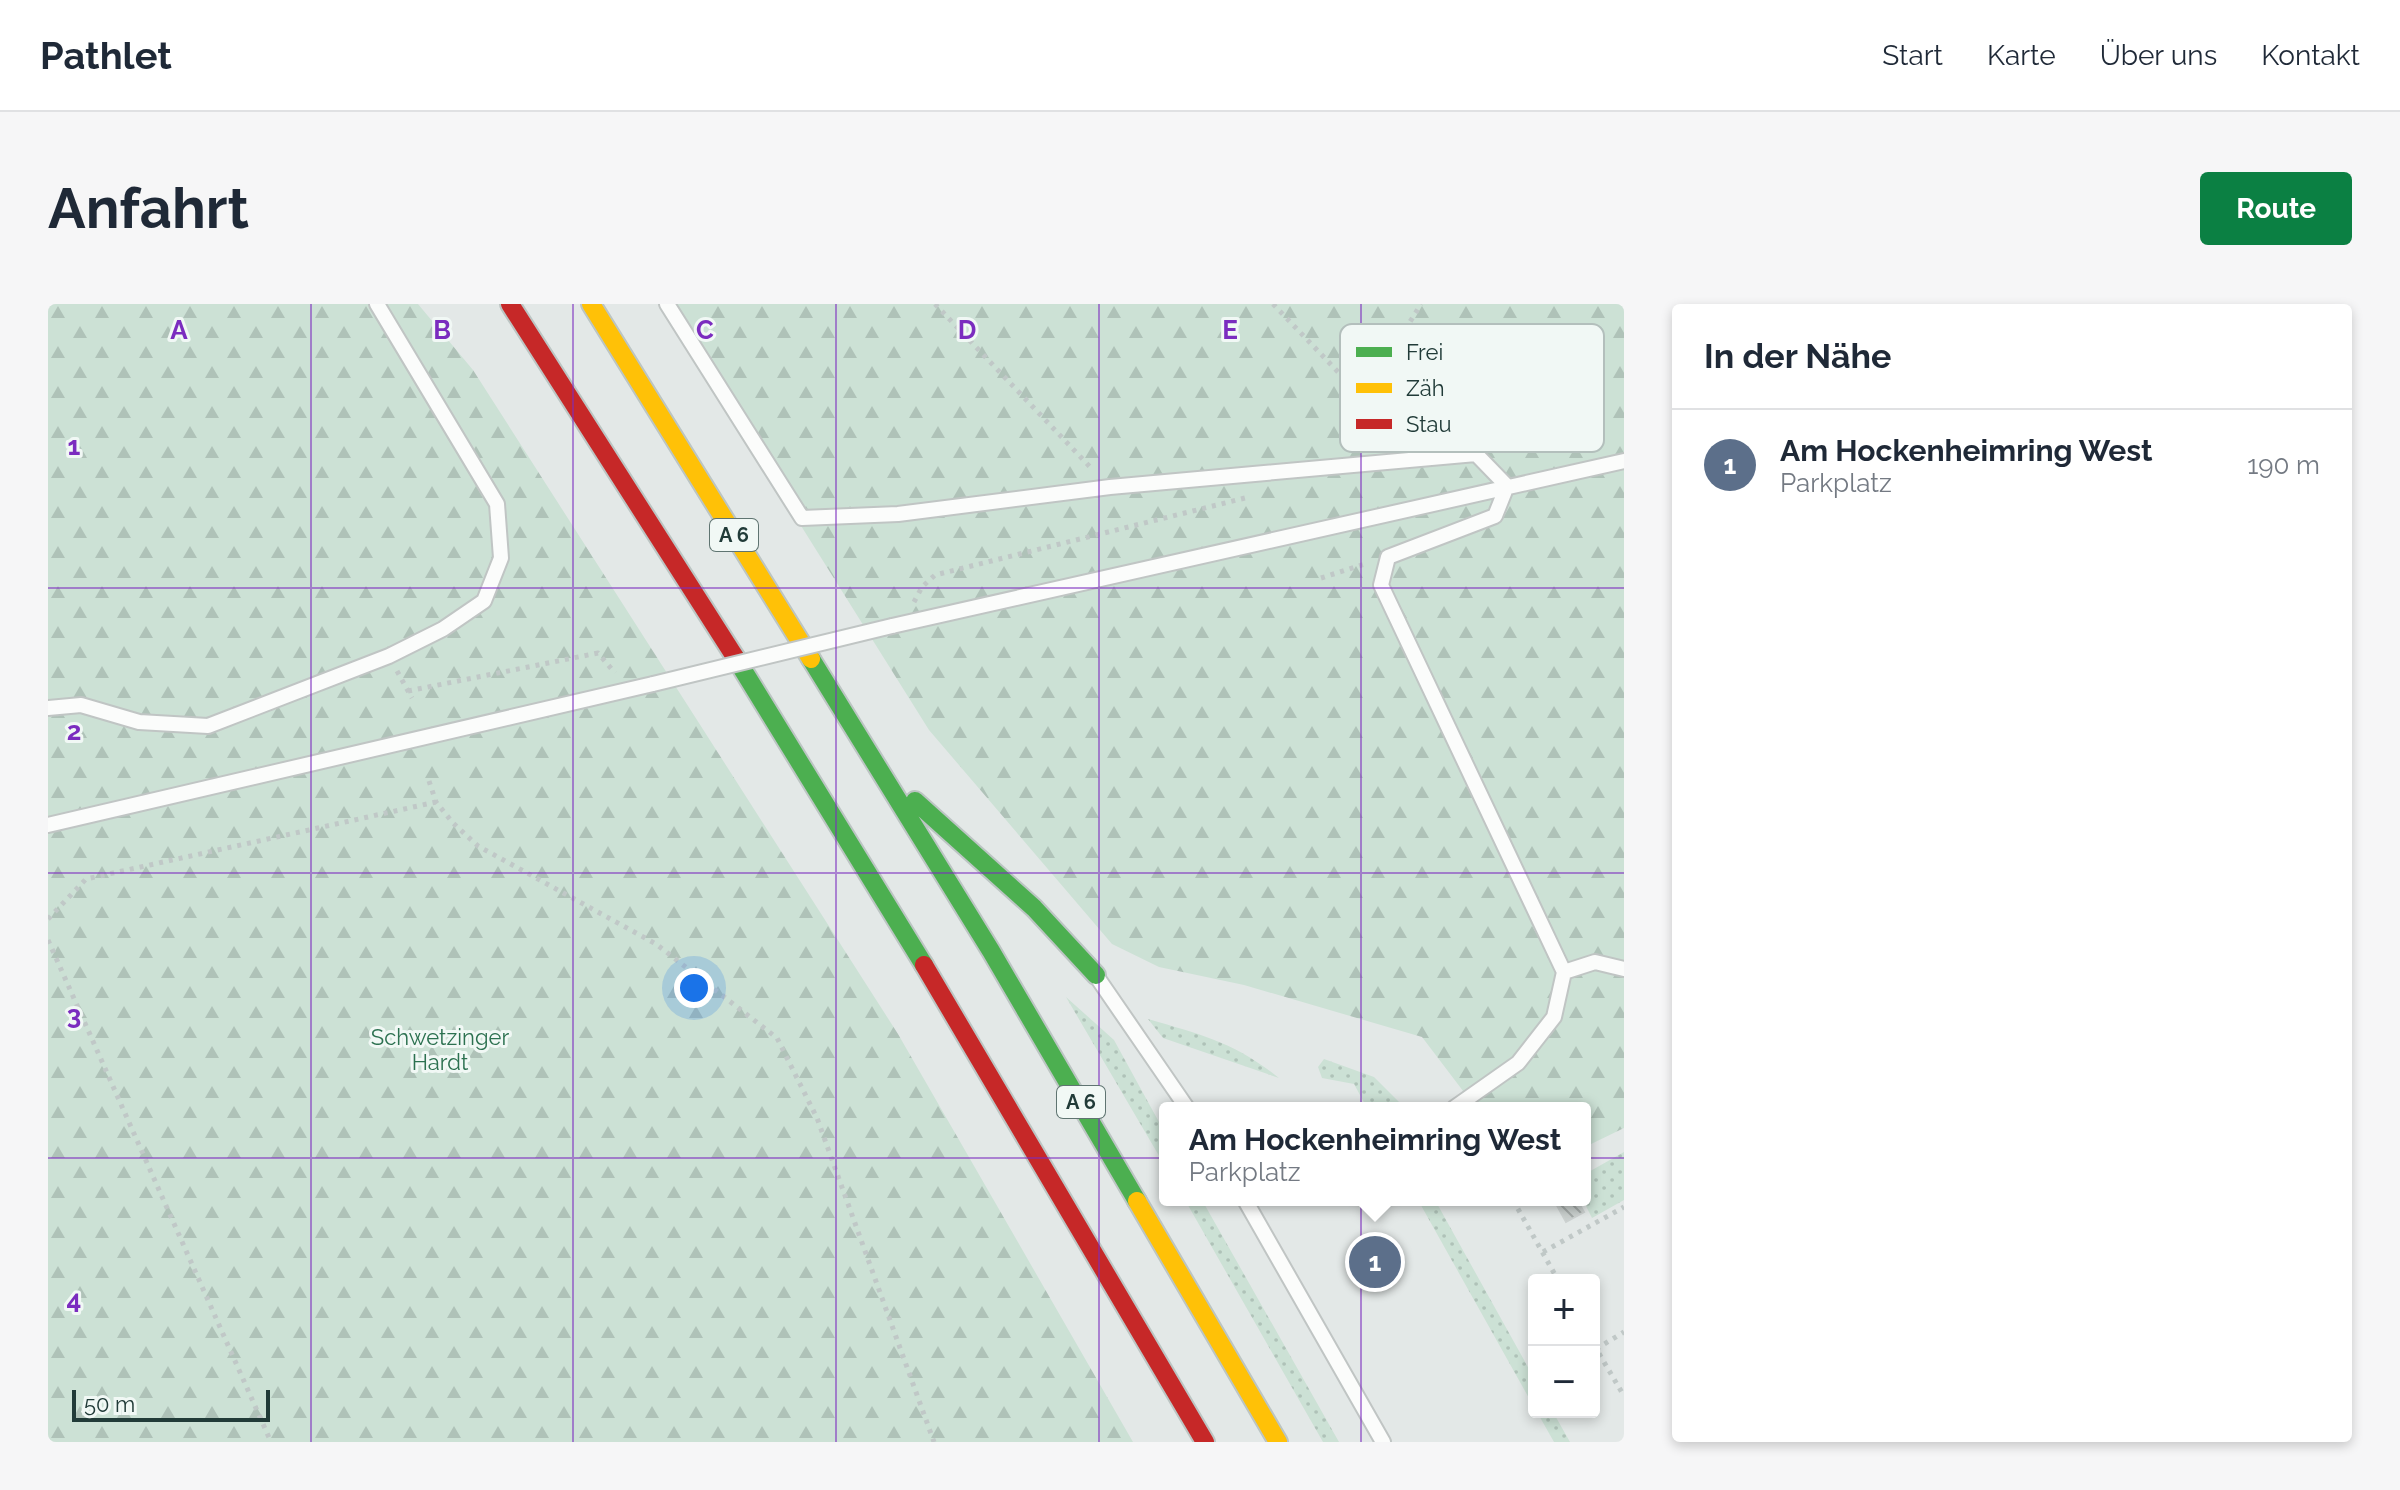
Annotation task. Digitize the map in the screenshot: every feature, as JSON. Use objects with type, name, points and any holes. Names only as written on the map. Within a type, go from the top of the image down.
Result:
[{"type":"highway","points":[[510,304],[792,745],[1044,1165],[1205,1442]]},
{"type":"highway","name":"A 6","points":[[591,304],[878,767],[1093,1122],[1278,1442]]},
{"type":"highway","points":[[878,767],[1034,908],[1096,975]]},
{"type":"lane","points":[[48,708],[81,705],[139,722],[208,726],[389,656],[443,629],[484,601],[501,558],[497,504],[377,304]]},
{"type":"lane","points":[[667,304],[802,518],[898,514],[1110,487],[1476,454],[1507,486]]},
{"type":"lane","points":[[48,825],[892,626],[1624,461]]},
{"type":"lane","points":[[1463,1102],[1518,1063],[1554,1017],[1564,972],[1381,585],[1388,557],[1495,516],[1507,486]]},
{"type":"lane","points":[[1564,972],[1595,962],[1624,969]]},
{"type":"lane","points":[[1096,975],[1183,1102]]},
{"type":"lane","points":[[1248,1206],[1383,1442]]},
{"type":"path","points":[[935,304],[1110,487]]},
{"type":"path","points":[[1273,304],[1340,374]]},
{"type":"path","points":[[1409,324],[1421,304]]},
{"type":"path","points":[[1401,452],[1405,458]]},
{"type":"path","points":[[911,623],[915,601],[922,587],[935,575],[1253,496]]},
{"type":"path","points":[[1321,578],[1388,557]]},
{"type":"path","points":[[408,691],[598,653]]},
{"type":"path","points":[[389,656],[412,698]]},
{"type":"path","points":[[429,781],[436,802],[478,846],[656,944],[777,1038],[817,1118],[934,1442]]},
{"type":"path","points":[[48,919],[86,879],[436,802]]},
{"type":"path","points":[[48,940],[271,1442]]},
{"type":"path","points":[[1516,1206],[1555,1274]]},
{"type":"path","points":[[1543,1252],[1624,1207]]},
{"type":"path","points":[[1597,1346],[1624,1332]]},
{"type":"path","points":[[1600,1355],[1624,1393]]},
{"type":"green space","name":"Schwetzinger Hardt","points":[[48,304],[418,304],[473,370],[898,1034],[1133,1442],[48,1442]]},
{"type":"green space","points":[[662,304],[1624,304],[1624,1128],[1591,1144],[1591,1102],[1471,1102],[1422,1037],[1244,985],[1159,967],[1112,944],[929,730]]},
{"type":"green space","points":[[1066,997],[1114,1040],[1159,1122],[1159,1156]]},
{"type":"green space","points":[[1148,1019],[1232,1048],[1279,1078],[1163,1038]]},
{"type":"green space","points":[[1324,1059],[1374,1077],[1399,1102],[1364,1102],[1354,1084],[1322,1078],[1318,1067]]},
{"type":"green space","points":[[1624,1152],[1624,1200],[1592,1218],[1586,1206],[1591,1206],[1591,1171]]},
{"type":"green space","points":[[1188,1206],[1205,1206],[1339,1442],[1323,1442]]},
{"type":"green space","points":[[1421,1206],[1438,1206],[1528,1367],[1528,1396]]},
{"type":"green space","points":[[1540,1418],[1556,1418],[1570,1442],[1554,1442]]},
{"type":"building","points":[[1557,1206],[1580,1206],[1584,1212],[1566,1222]]},
{"type":"traffic: fast","points":[[735,657],[924,965]]},
{"type":"traffic: fast","points":[[811,659],[991,951],[1137,1201]]},
{"type":"traffic: fast","points":[[915,801],[1034,908],[1096,975]]},
{"type":"traffic: slow","points":[[591,304],[811,659]]},
{"type":"traffic: slow","points":[[1137,1201],[1278,1442]]},
{"type":"traffic: jam","points":[[510,304],[735,657]]},
{"type":"traffic: jam","points":[[924,965],[1205,1442]]},
{"type":"place","name":"Am Hockenheimring West","points":[[1375,1262]]}]
